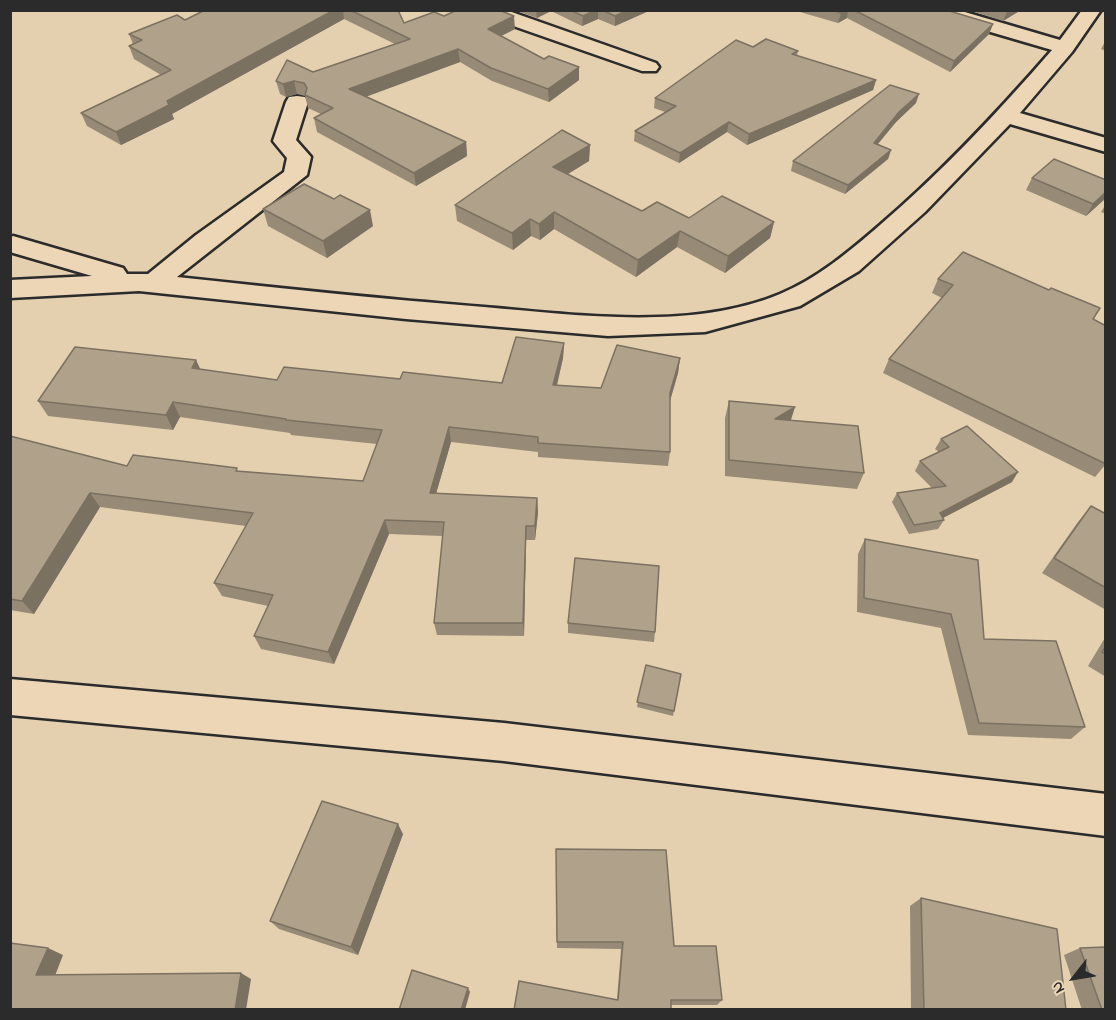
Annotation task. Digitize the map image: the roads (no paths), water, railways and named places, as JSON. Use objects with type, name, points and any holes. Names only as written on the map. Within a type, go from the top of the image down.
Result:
[{"type":"street","points":[[486,10],[650,67]]},
{"type":"street","points":[[936,10],[1065,48]]},
{"type":"street","points":[[11,251],[146,283],[406,310],[608,327],[705,323],[790,300],[850,265],[916,207],[1006,116],[1065,48],[1092,10]]},
{"type":"street","points":[[10,289],[146,283],[295,175],[298,157],[284,141],[297,102]]},
{"type":"street","points":[[1006,116],[1106,145]]},
{"type":"street","points":[[10,697],[504,742],[1106,815]]}]
